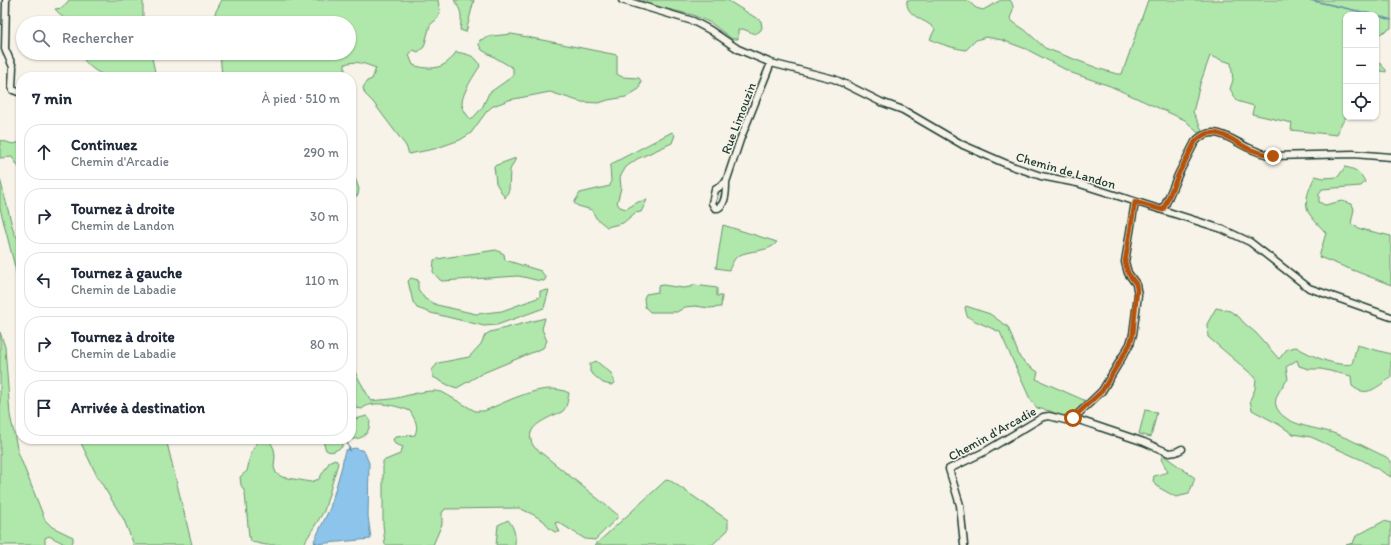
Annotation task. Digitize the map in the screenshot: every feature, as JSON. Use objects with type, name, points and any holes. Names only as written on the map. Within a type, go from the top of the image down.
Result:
[{"type":"street","points":[[6,0],[5,48],[13,67],[12,87],[13,90],[16,91]]},
{"type":"street","name":"Chemin de Landon","points":[[622,0],[693,21],[710,30],[738,49],[771,63],[834,79],[881,102],[903,110],[963,145],[1009,165],[1041,176],[1077,182],[1236,234],[1263,250],[1309,288],[1391,317]]},
{"type":"street","name":"Rue Limouzin","points":[[726,182],[740,140],[771,63]]},
{"type":"street","points":[[1163,210],[1179,173],[1195,142],[1199,137],[1208,133],[1218,133],[1231,138],[1249,149],[1273,156],[1353,154],[1391,157]]},
{"type":"street","points":[[1135,202],[1125,262],[1128,273],[1136,284],[1137,289],[1133,334],[1130,344],[1102,391],[1073,418],[1144,442],[1169,453],[1182,449]]},
{"type":"street","name":"Chemin d'Arcadie","points":[[964,545],[960,505],[949,469],[984,452],[1044,417],[1049,416],[1065,420],[1073,418]]},
{"type":"green space","points":[[69,0],[143,0],[143,16],[62,16],[55,9],[62,8]]},
{"type":"green space","points":[[222,0],[438,0],[440,13],[437,19],[430,25],[424,47],[418,52],[413,50],[409,55],[413,65],[426,68],[443,65],[452,58],[456,52],[474,57],[479,62],[480,66],[466,89],[462,103],[466,114],[471,120],[482,108],[489,93],[513,76],[513,68],[482,50],[479,45],[480,40],[492,36],[512,34],[617,55],[617,74],[622,77],[639,78],[641,81],[639,89],[626,97],[599,103],[581,102],[550,92],[509,100],[493,106],[487,111],[471,133],[460,140],[434,149],[409,154],[406,146],[373,102],[365,94],[363,88],[367,81],[372,79],[376,68],[357,62],[345,64],[345,72],[222,72],[221,60],[356,60],[356,16],[215,16],[215,13]]},
{"type":"green space","points":[[454,0],[474,0],[466,32],[460,30],[461,14]]},
{"type":"green space","points":[[638,0],[727,0],[761,21],[762,28],[755,34],[743,29],[738,30],[738,39],[732,39],[711,23],[693,15]]},
{"type":"green space","points":[[907,0],[967,0],[976,8],[983,10],[1001,0],[1010,0],[1013,4],[1013,9],[1010,18],[1045,48],[1117,74],[1122,74],[1148,0],[1391,0],[1391,28],[1379,34],[1379,12],[1343,12],[1344,120],[1337,135],[1291,130],[1292,123],[1252,114],[1254,106],[1237,101],[1230,89],[1233,80],[1231,63],[1210,56],[1200,84],[1193,112],[1202,130],[1198,133],[1185,120],[1110,86],[1072,73],[1026,49],[1002,40],[986,37],[976,40],[966,50],[934,41],[930,39],[935,29],[913,14],[907,6]]},
{"type":"green space","points":[[84,60],[152,60],[155,72],[98,72]]},
{"type":"green space","points":[[1379,62],[1386,70],[1386,72],[1379,71]]},
{"type":"green space","points":[[672,132],[675,135],[672,143],[637,159],[626,167],[620,177],[621,188],[617,203],[620,207],[626,209],[638,202],[647,200],[641,212],[635,213],[623,223],[607,227],[596,218],[592,210],[578,206],[574,203],[580,193],[610,186],[610,166],[615,162]]},
{"type":"green space","points":[[0,140],[13,144],[16,143],[16,163],[12,157],[0,158]]},
{"type":"green space","points":[[516,158],[510,170],[509,190],[505,198],[496,183],[494,166]]},
{"type":"green space","points":[[1345,167],[1357,172],[1362,176],[1365,182],[1361,186],[1322,189],[1319,194],[1319,202],[1325,205],[1342,201],[1352,204],[1354,209],[1351,224],[1361,229],[1391,236],[1391,285],[1319,257],[1326,233],[1308,212],[1307,196],[1315,176],[1324,178],[1338,177]]},
{"type":"green space","points":[[0,179],[14,233],[16,236],[16,272],[15,267],[0,208]]},
{"type":"green space","points":[[356,181],[359,189],[358,195],[356,196]]},
{"type":"green space","points":[[723,225],[777,242],[769,248],[748,252],[738,256],[734,260],[729,270],[716,268]]},
{"type":"green space","points":[[496,250],[504,254],[505,260],[541,271],[546,278],[544,281],[518,276],[442,281],[433,272],[434,260]]},
{"type":"green space","points":[[411,278],[418,280],[418,289],[425,299],[437,305],[476,314],[502,311],[540,297],[540,291],[549,290],[544,308],[497,325],[484,326],[417,308],[413,302],[408,281]]},
{"type":"green space","points":[[663,285],[683,288],[695,285],[717,288],[717,296],[722,296],[721,307],[709,308],[695,306],[685,307],[677,312],[650,312],[645,307],[644,298],[646,294],[658,292],[658,286]]},
{"type":"green space","points":[[966,306],[990,314],[1008,327],[1020,358],[1038,372],[1036,379],[1086,401],[1073,415],[1067,418],[1050,411],[1037,408],[1030,399],[1000,332],[967,316]]},
{"type":"green space","points":[[1216,308],[1230,311],[1239,317],[1256,333],[1279,359],[1287,349],[1296,347],[1323,360],[1338,364],[1352,364],[1357,345],[1391,354],[1391,378],[1372,390],[1367,391],[1357,390],[1352,386],[1351,376],[1321,369],[1309,369],[1299,366],[1297,360],[1286,367],[1288,379],[1279,392],[1275,403],[1280,413],[1294,422],[1342,436],[1386,457],[1391,461],[1391,477],[1364,461],[1311,437],[1293,434],[1252,410],[1250,400],[1255,389],[1256,378],[1208,337],[1207,324]]},
{"type":"green space","points":[[545,318],[542,329],[547,341],[543,348],[483,373],[457,388],[433,377],[432,370],[438,363],[469,357],[481,344],[485,335],[490,332]]},
{"type":"green space","points":[[0,332],[5,347],[10,415],[18,452],[45,520],[52,527],[73,537],[73,542],[70,545],[67,545],[49,536],[45,538],[45,545],[0,545]]},
{"type":"green space","points":[[596,361],[611,373],[615,383],[611,385],[603,383],[590,372],[590,364]]},
{"type":"green space","points":[[356,374],[371,401],[436,391],[442,392],[475,411],[484,411],[515,398],[538,391],[549,389],[569,393],[567,403],[563,411],[539,423],[532,431],[531,441],[534,447],[618,515],[617,518],[595,540],[585,539],[558,522],[555,523],[560,532],[555,532],[550,529],[544,521],[519,508],[445,509],[442,513],[442,524],[433,545],[385,545],[383,524],[383,461],[400,454],[403,447],[395,444],[393,439],[396,437],[415,435],[416,425],[410,411],[399,407],[385,404],[372,404],[362,409],[356,408]]},
{"type":"green space","points":[[1145,410],[1157,412],[1151,437],[1139,434]]},
{"type":"green space","points":[[367,416],[370,420],[369,429],[365,435],[356,438],[356,419]]},
{"type":"green space","points":[[81,444],[167,444],[192,545],[134,545],[124,520],[97,476]]},
{"type":"green space","points":[[256,444],[272,444],[274,449],[274,467],[276,473],[282,477],[311,482],[319,479],[330,461],[335,459],[338,463],[324,511],[303,545],[266,545],[252,542],[249,537],[245,493],[241,485],[240,477],[247,471],[251,453]]},
{"type":"green space","points":[[324,444],[342,444],[342,447],[334,451],[330,452],[326,450]]},
{"type":"green space","points":[[1163,455],[1195,478],[1189,494],[1176,497],[1156,486],[1153,481],[1154,476],[1168,472],[1161,459]]},
{"type":"green space","points":[[666,480],[671,481],[728,520],[728,530],[712,545],[595,545]]},
{"type":"green space","points":[[508,520],[514,531],[515,545],[496,545],[498,525]]},
{"type":"green space","points":[[1384,521],[1391,523],[1391,545],[1346,545],[1353,543],[1356,536]]},
{"type":"water","points":[[355,448],[364,451],[369,463],[368,516],[371,539],[316,544],[314,541],[330,508],[344,454],[346,450]]},
{"type":"waterway","points":[[1310,0],[1362,12]]},
{"type":"waterway","points":[[1379,16],[1391,20]]},
{"type":"waterway","points":[[348,444],[350,451]]},
{"type":"waterway","points":[[313,545],[316,542]]},
{"type":"route","points":[[1073,418],[1102,391],[1130,344],[1133,334],[1138,296],[1136,284],[1125,268],[1125,262],[1135,202],[1163,210],[1179,173],[1195,142],[1203,134],[1213,132],[1218,133],[1231,138],[1249,149],[1273,156]]}]
